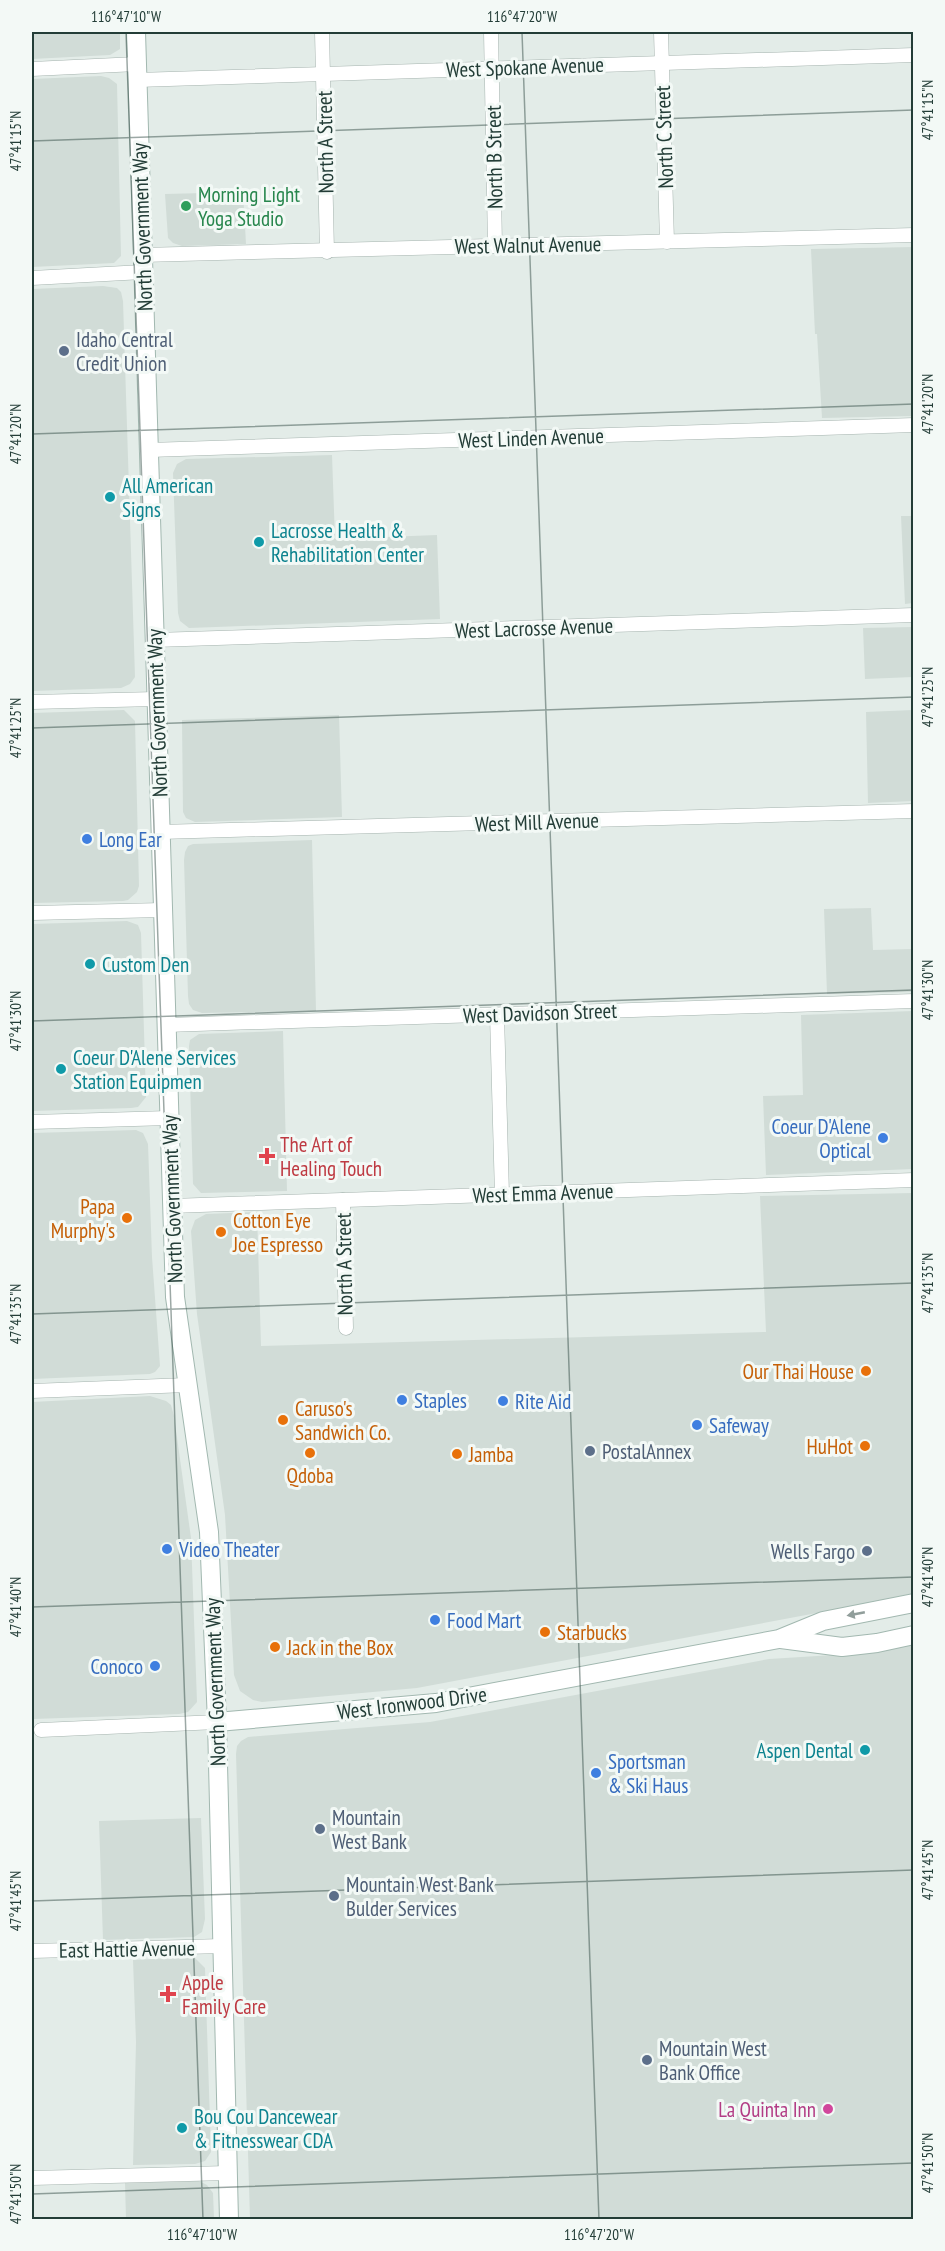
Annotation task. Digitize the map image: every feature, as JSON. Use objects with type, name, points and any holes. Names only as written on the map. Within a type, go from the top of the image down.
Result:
[{"type":"main road","name":"North Government Way","points":[[136,32],[175,1297],[209,1532],[217,1722],[229,2220]]},
{"type":"main road","name":"West Ironwood Drive","points":[[217,1722],[436,1703],[779,1639],[823,1621],[914,1603]]},
{"type":"main road","name":"West Ironwood Drive","points":[[779,1639],[842,1647],[877,1643],[914,1635]]},
{"type":"street","name":"North A Street","points":[[322,32],[327,252]]},
{"type":"street","name":"North B Street","points":[[491,32],[495,246]]},
{"type":"street","name":"North C Street","points":[[661,32],[666,242]]},
{"type":"street","name":"West Spokane Avenue","points":[[32,69],[324,74],[914,55]]},
{"type":"street","name":"West Walnut Avenue","points":[[32,278],[143,264],[327,252],[914,235]]},
{"type":"street","name":"West Linden Avenue","points":[[149,450],[914,425]]},
{"type":"street","name":"West Lacrosse Avenue","points":[[154,640],[914,615]]},
{"type":"street","points":[[32,702],[156,699]]},
{"type":"street","name":"West Mill Avenue","points":[[160,832],[914,811]]},
{"type":"street","points":[[32,914],[163,910]]},
{"type":"street","name":"West Davidson Street","points":[[166,1025],[914,1002]]},
{"type":"street","points":[[498,1015],[502,1195]]},
{"type":"street","points":[[32,1122],[169,1118]]},
{"type":"street","name":"West Emma Avenue","points":[[172,1206],[914,1180]]},
{"type":"street","name":"North A Street","points":[[343,1200],[346,1328]]},
{"type":"street","points":[[32,1391],[187,1385]]},
{"type":"street","name":"West Ironwood Drive","points":[[41,1730],[217,1722]]},
{"type":"street","name":"East Hattie Avenue","points":[[32,1951],[223,1946]]},
{"type":"street","points":[[32,2178],[228,2173]]},
{"type":"shaded area","points":[[32,32],[120,32],[120,49],[110,55],[32,59]]},
{"type":"shaded area","points":[[101,76],[117,84],[121,256],[114,263],[32,267],[32,79]]},
{"type":"shaded area","points":[[243,192],[246,244],[182,246],[173,243],[168,238],[165,194]]},
{"type":"shaded area","points":[[914,247],[913,416],[822,418],[811,249]]},
{"type":"shaded area","points":[[103,286],[117,288],[121,292],[123,301],[135,677],[130,684],[121,688],[32,691],[32,289]]},
{"type":"shaded area","points":[[332,455],[335,539],[437,535],[440,619],[189,628],[180,621],[173,473],[177,464],[186,459]]},
{"type":"shaded area","points":[[901,516],[913,516],[913,603],[905,604]]},
{"type":"shaded area","points":[[913,627],[913,677],[865,679],[863,628]]},
{"type":"shaded area","points":[[124,710],[135,721],[139,886],[137,892],[128,900],[123,901],[32,903],[32,713]]},
{"type":"shaded area","points":[[913,710],[913,801],[868,803],[866,712]]},
{"type":"shaded area","points":[[339,715],[342,817],[195,822],[186,818],[183,812],[182,720]]},
{"type":"shaded area","points":[[312,840],[316,1011],[202,1013],[193,1010],[188,996],[184,860],[188,846]]},
{"type":"shaded area","points":[[871,908],[873,950],[913,949],[913,992],[827,994],[824,909]]},
{"type":"shaded area","points":[[127,921],[138,925],[141,933],[146,1097],[138,1107],[131,1108],[32,1111],[32,924]]},
{"type":"shaded area","points":[[913,1011],[913,1169],[766,1175],[763,1096],[803,1095],[801,1015]]},
{"type":"shaded area","points":[[283,1031],[287,1191],[201,1193],[193,1184],[190,1040],[199,1034]]},
{"type":"shaded area","points":[[136,1130],[143,1133],[148,1144],[152,1257],[160,1366],[150,1374],[32,1379],[32,1133]]},
{"type":"shaded area","points":[[913,1193],[913,1595],[417,1688],[262,1702],[253,1700],[240,1691],[234,1675],[225,1515],[197,1314],[191,1231],[195,1220],[206,1214],[257,1212],[261,1346],[766,1332],[760,1196]]},
{"type":"shaded area","points":[[150,1396],[171,1405],[174,1416],[191,1538],[197,1702],[188,1712],[179,1714],[33,1719],[32,1402]]},
{"type":"shaded area","points":[[913,1643],[913,2219],[250,2219],[236,1754],[237,1746],[241,1741],[248,1737],[430,1722],[769,1659],[849,1654]]},
{"type":"shaded area","points":[[201,1818],[205,1919],[202,1932],[194,1937],[103,1940],[99,1821]]},
{"type":"shaded area","points":[[194,1957],[205,1968],[211,2152],[205,2161],[195,2164],[133,2165],[136,2042],[133,1960]]},
{"type":"shaded area","points":[[199,2181],[207,2185],[213,2193],[214,2219],[126,2219],[125,2183]]},
{"type":"place","name":"Morning Light Yoga Studio","points":[[186,206]]},
{"type":"place","name":"Idaho Central Credit Union","points":[[64,351]]},
{"type":"place","name":"All American Signs","points":[[110,497]]},
{"type":"place","name":"Lacrosse Health & Rehabilitation Center","points":[[259,542]]},
{"type":"place","name":"Long Ear","points":[[87,839]]},
{"type":"place","name":"Custom Den","points":[[90,964]]},
{"type":"place","name":"Coeur D'Alene Services Station Equipmen","points":[[61,1069]]},
{"type":"place","name":"Coeur D'Alene Optical","points":[[883,1138]]},
{"type":"place","name":"The Art of Healing Touch","points":[[267,1156]]},
{"type":"place","name":"Papa Murphy's","points":[[127,1218]]},
{"type":"place","name":"Cotton Eye Joe Espresso","points":[[221,1232]]},
{"type":"place","name":"Our Thai House","points":[[866,1371]]},
{"type":"place","name":"Staples","points":[[402,1400]]},
{"type":"place","name":"Rite Aid","points":[[503,1401]]},
{"type":"place","name":"Caruso's Sandwich Co.","points":[[283,1420]]},
{"type":"place","name":"Safeway","points":[[697,1425]]},
{"type":"place","name":"HuHot","points":[[865,1446]]},
{"type":"place","name":"PostalAnnex","points":[[590,1451]]},
{"type":"place","name":"Qdoba","points":[[310,1453]]},
{"type":"place","name":"Jamba","points":[[457,1454]]},
{"type":"place","name":"Video Theater","points":[[167,1549]]},
{"type":"place","name":"Wells Fargo","points":[[867,1551]]},
{"type":"place","name":"Food Mart","points":[[435,1620]]},
{"type":"place","name":"Starbucks","points":[[545,1632]]},
{"type":"place","name":"Jack in the Box","points":[[275,1647]]},
{"type":"place","name":"Conoco","points":[[155,1666]]},
{"type":"place","name":"Aspen Dental","points":[[865,1750]]},
{"type":"place","name":"Sportsman & Ski Haus","points":[[596,1773]]},
{"type":"place","name":"Mountain West Bank","points":[[320,1829]]},
{"type":"place","name":"Mountain West Bank Bulder Services","points":[[334,1896]]},
{"type":"place","name":"Apple Family Care","points":[[168,1994]]},
{"type":"place","name":"Mountain West Bank Office","points":[[647,2060]]},
{"type":"place","name":"La Quinta Inn","points":[[828,2109]]},
{"type":"place","name":"Bou Cou Dancewear & Fitnesswear CDA","points":[[182,2128]]}]
